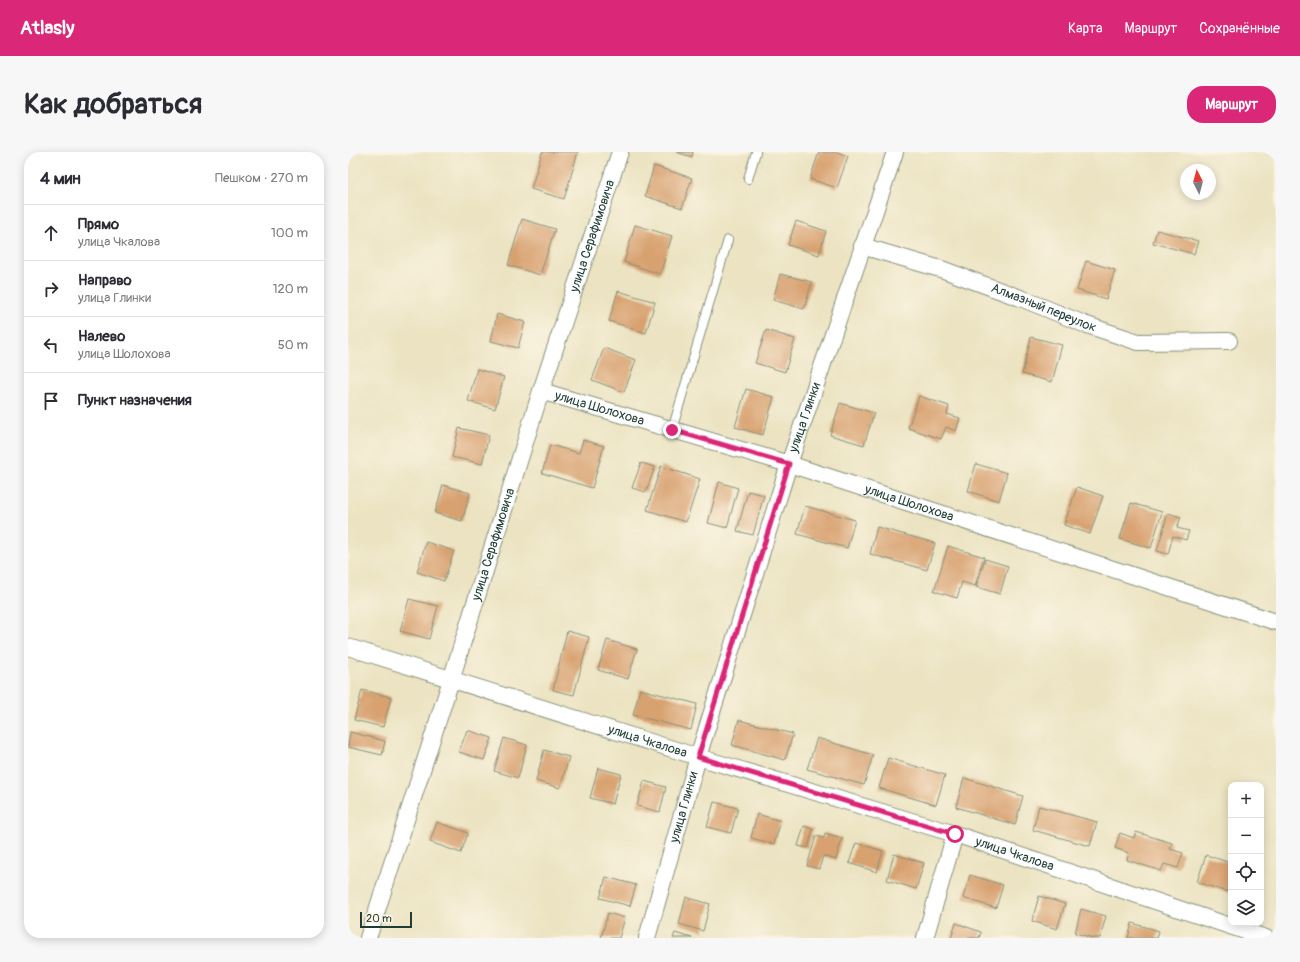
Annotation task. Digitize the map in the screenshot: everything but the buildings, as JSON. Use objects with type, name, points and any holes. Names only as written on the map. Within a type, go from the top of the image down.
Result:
[{"type":"street","name":"улица Серафимовича","points":[[368,938],[451,680],[540,391],[620,152]]},
{"type":"street","name":"улица Глинки","points":[[647,938],[698,757],[789,464],[895,152]]},
{"type":"street","name":"Алмазный переулок","points":[[862,246],[944,270],[1023,298],[1084,324],[1138,342],[1229,341]]},
{"type":"street","name":"улица Шолохова","points":[[540,391],[789,464],[1276,622]]},
{"type":"street","name":"улица Чкалова","points":[[348,647],[698,757],[955,834],[1232,933],[1266,938]]},
{"type":"street","points":[[925,938],[955,834]]},
{"type":"lane","points":[[748,179],[756,152]]},
{"type":"lane","points":[[672,430],[728,240]]},
{"type":"route","points":[[672,430],[789,464],[698,757],[955,834]]}]
